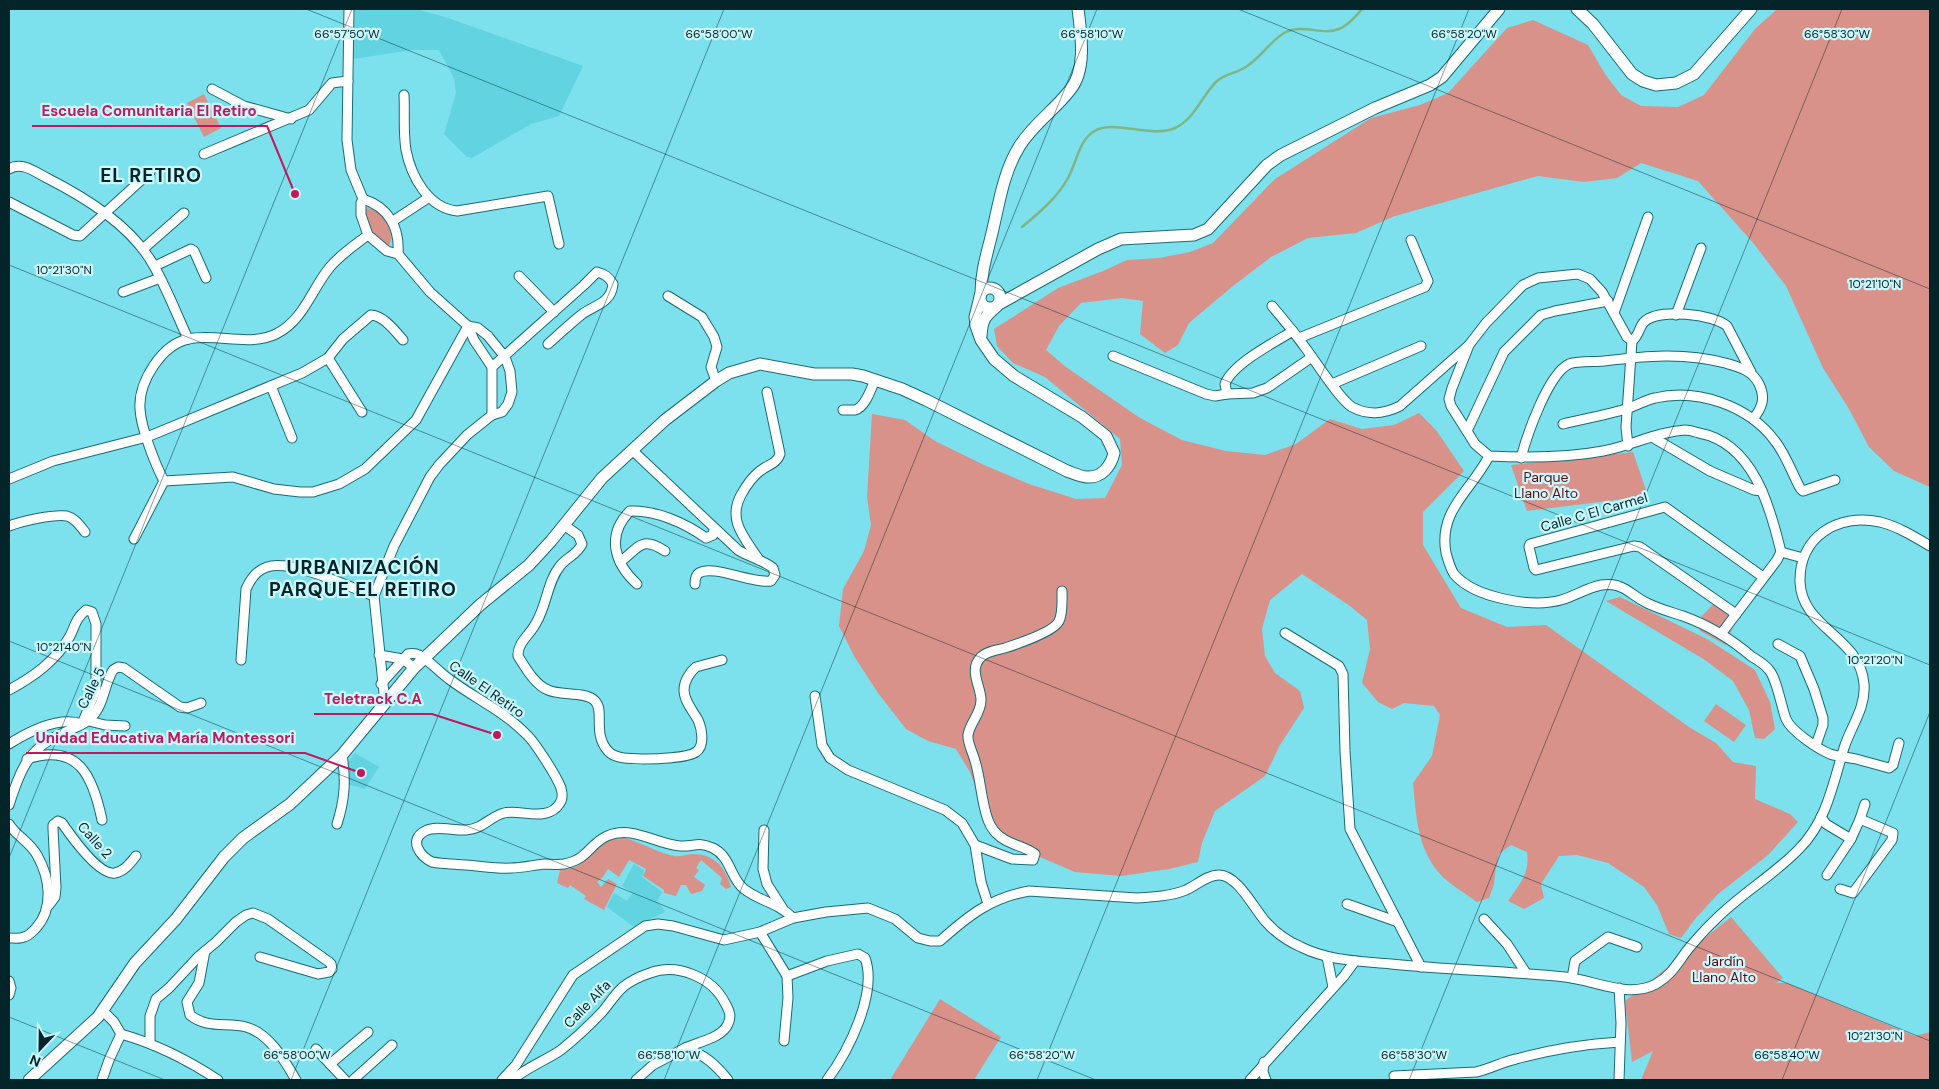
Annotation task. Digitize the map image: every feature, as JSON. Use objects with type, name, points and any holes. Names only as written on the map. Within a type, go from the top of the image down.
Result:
[{"type":"street","points":[[349,9],[348,156],[351,170],[363,198],[376,204],[393,221],[398,254]]},
{"type":"street","points":[[29,1080],[103,1011],[135,963],[176,919],[224,858],[243,838],[290,804],[342,755],[414,668],[480,605],[529,565],[602,478],[664,420],[729,373],[760,364],[814,374],[852,374],[902,389],[1067,471],[1087,477],[1103,473],[1112,463],[1114,453],[1106,436],[1082,417],[1014,376],[994,359],[981,340],[975,321],[982,272],[1004,181],[1012,159],[1028,134],[1070,91],[1080,69],[1081,44],[1078,9]]},
{"type":"street","points":[[1017,295],[986,288],[980,295],[981,302],[985,307],[991,308],[1017,295],[1098,249],[1121,239],[1194,235],[1208,229],[1267,164],[1281,155],[1375,108],[1430,85],[1442,77],[1498,9]]},
{"type":"street","points":[[1577,9],[1592,24],[1632,74],[1656,86],[1676,83],[1694,74],[1751,9]]},
{"type":"street","points":[[204,154],[309,110],[332,83],[348,81]]},
{"type":"street","points":[[212,89],[244,106],[291,119]]},
{"type":"street","points":[[404,95],[406,149],[411,166],[428,198],[448,210],[457,211],[548,196],[559,244]]},
{"type":"street","points":[[9,169],[14,165],[24,166],[91,202],[143,249],[154,266],[188,339]]},
{"type":"street","points":[[9,202],[73,236],[80,236],[150,172]]},
{"type":"street","points":[[363,198],[361,216],[368,235],[387,251],[398,254],[430,292],[468,326],[474,340],[492,366],[492,415]]},
{"type":"street","points":[[393,221],[428,198]]},
{"type":"street","points":[[143,249],[184,213]]},
{"type":"street","points":[[1614,313],[1648,217]]},
{"type":"street","points":[[134,539],[164,481],[142,422],[140,407],[141,395],[152,369],[169,348],[188,339],[246,339],[262,338],[275,334],[296,319],[330,266],[368,235]]},
{"type":"street","points":[[1227,394],[1224,384],[1247,360],[1296,335],[1425,287],[1428,281],[1411,240]]},
{"type":"street","points":[[1676,315],[1701,248]]},
{"type":"street","points":[[154,266],[191,249],[194,251],[206,278]]},
{"type":"street","points":[[981,340],[982,322],[998,305],[1001,298],[989,276],[987,253]]},
{"type":"street","points":[[492,366],[505,357],[598,272],[603,273],[609,278],[613,284],[610,297],[582,314],[548,344]]},
{"type":"street","points":[[1272,306],[1351,407],[1376,414],[1389,412],[1400,406],[1469,344],[1486,323],[1523,285],[1538,278],[1578,274],[1590,279],[1602,292],[1627,337],[1632,341]]},
{"type":"street","points":[[519,276],[554,312]]},
{"type":"street","points":[[123,292],[160,278]]},
{"type":"street","points":[[668,296],[702,317],[714,336],[717,347],[711,366],[716,381]]},
{"type":"street","points":[[1467,431],[1504,352],[1541,315],[1555,310],[1608,301]]},
{"type":"street","points":[[1628,446],[1626,427],[1632,341],[1636,338],[1644,322],[1651,317],[1697,315],[1723,322],[1727,326],[1762,392],[1763,399],[1760,410],[1753,419]]},
{"type":"street","points":[[9,479],[53,460],[147,437],[302,373],[328,358],[343,339],[371,316],[376,316],[383,321],[404,340]]},
{"type":"street","points":[[385,704],[381,684],[374,596],[394,546],[430,477],[467,435],[492,415],[502,412],[508,404],[512,392],[510,371],[505,357],[488,336],[478,328],[468,326]]},
{"type":"street","points":[[164,481],[233,477],[274,489],[300,492],[313,492],[339,484],[365,469],[416,420],[468,326]]},
{"type":"street","points":[[1469,344],[1449,399],[1451,406],[1475,444],[1489,456],[1521,458],[1570,456],[1628,446],[1666,432],[1687,430],[1709,434],[1733,449],[1746,464],[1762,491],[1774,526],[1780,552],[1721,634]]},
{"type":"street","points":[[1332,384],[1421,346]]},
{"type":"street","points":[[1521,458],[1549,385],[1570,364],[1671,355],[1694,356],[1730,364],[1751,372]]},
{"type":"street","points":[[1113,356],[1215,396],[1253,393],[1267,388],[1312,357]]},
{"type":"street","points":[[328,358],[362,412]]},
{"type":"street","points":[[843,410],[855,410],[859,407],[870,392],[874,380]]},
{"type":"street","points":[[271,386],[292,438]]},
{"type":"street","points":[[759,560],[739,528],[734,514],[746,486],[759,471],[776,462],[780,454],[767,392]]},
{"type":"street","points":[[1563,424],[1628,408],[1656,397],[1683,395],[1706,398],[1733,406],[1753,419],[1776,442],[1803,491],[1835,480]]},
{"type":"street","points":[[1652,437],[1710,470],[1754,490],[1762,491]]},
{"type":"street","points":[[632,450],[738,550],[774,568],[774,578],[771,581],[761,582],[720,572],[707,571],[700,573],[696,577],[695,584]]},
{"type":"street","points":[[1489,456],[1482,470],[1452,508],[1445,530],[1448,562],[1454,574],[1464,582],[1481,592],[1519,602],[1560,600],[1600,585],[1624,588],[1648,604],[1698,622],[1721,634],[1739,645],[1770,670],[1788,722],[1801,736],[1829,754],[1891,768],[1899,743]]},
{"type":"street","name":"Calle C El Carmel","points":[[1736,614],[1640,547],[1634,546],[1540,570],[1534,568],[1529,549],[1530,544],[1665,507],[1763,578]]},
{"type":"street","points":[[636,584],[626,574],[615,548],[618,528],[630,511],[641,510],[656,514],[693,529],[706,538],[712,535],[714,529]]},
{"type":"street","points":[[9,526],[26,519],[68,516],[78,523],[85,532]]},
{"type":"street","points":[[502,1080],[516,1065],[573,975],[645,926],[658,924],[673,926],[724,940],[760,932],[792,918],[868,908],[895,918],[918,938],[930,942],[940,941],[964,919],[988,904],[1013,894],[1029,891],[1137,898],[1153,897],[1173,894],[1216,874],[1231,878],[1264,920],[1279,935],[1300,947],[1328,958],[1421,967],[1526,973],[1572,978],[1619,988],[1640,990],[1655,985],[1672,973],[1686,952],[1710,924],[1800,848],[1816,827],[1836,779],[1845,744],[1862,707],[1865,694],[1864,680],[1860,666],[1853,653],[1812,615],[1804,602],[1800,586],[1803,558],[1814,540],[1825,530],[1840,522],[1857,519],[1890,525],[1930,546]]},
{"type":"street","points":[[564,525],[578,535],[582,544],[577,553],[560,566],[554,576],[540,616],[520,644],[518,656],[530,674],[546,690],[586,696],[596,701],[600,710],[600,738],[610,753],[616,756],[648,759],[686,756],[696,753],[702,738],[699,723],[686,699],[685,682],[696,667],[722,660]]},
{"type":"street","points":[[620,562],[645,543],[653,543],[665,551]]},
{"type":"street","points":[[1780,552],[1803,558]]},
{"type":"street","points":[[241,660],[246,589],[251,580],[266,567],[278,565],[296,568],[374,596]]},
{"type":"street","points":[[975,845],[1012,858],[1027,861],[1033,860],[1035,854],[1010,844],[999,836],[991,827],[986,813],[980,778],[967,738],[971,724],[978,716],[981,706],[981,697],[974,671],[980,658],[988,652],[1008,647],[1045,632],[1056,625],[1062,608],[1062,591]]},
{"type":"street","points":[[9,690],[41,670],[61,649],[80,615],[86,610],[92,612],[96,624],[96,690],[86,722],[52,737],[27,759],[9,805]]},
{"type":"street","points":[[1285,633],[1339,666],[1344,674],[1345,751],[1350,829],[1421,967]]},
{"type":"street","points":[[1778,644],[1800,656],[1814,689],[1823,718],[1823,725],[1816,745]]},
{"type":"street","points":[[381,684],[403,658],[412,653],[424,658]]},
{"type":"street","points":[[380,655],[403,658],[414,668]]},
{"type":"street","name":"Calle El Retiro","points":[[424,658],[450,680],[498,711],[527,734],[561,788],[562,798],[560,804],[548,812],[537,815],[522,812],[504,813],[494,817],[479,828],[468,830],[434,828],[426,830],[421,834],[417,844],[418,851],[425,859],[432,862],[486,868],[562,864],[576,861],[589,852],[598,841],[620,832],[637,833],[682,846],[700,843],[715,849],[725,858],[732,874],[742,888],[752,895],[784,909],[792,918]]},
{"type":"street","name":"Calle 5","points":[[86,722],[100,705],[109,677],[113,670],[118,667],[124,668],[180,707],[187,708],[201,703]]},
{"type":"street","points":[[815,696],[822,745],[830,758],[848,770],[952,814],[962,823],[975,845],[981,882],[988,904]]},
{"type":"street","points":[[9,744],[58,723],[74,721],[126,726]]},
{"type":"street","points":[[27,759],[55,754],[68,757],[75,762],[88,777],[102,820]]},
{"type":"street","points":[[337,824],[344,801],[342,755]]},
{"type":"street","points":[[1827,875],[1851,839],[1865,804]]},
{"type":"street","points":[[1821,817],[1826,824],[1851,839]]},
{"type":"street","points":[[1840,889],[1853,893],[1894,836],[1893,833],[1860,818]]},
{"type":"street","name":"Calle 2","points":[[49,905],[55,897],[56,888],[53,825],[58,821],[62,823],[84,852],[106,872],[113,874],[121,872],[136,856]]},
{"type":"street","points":[[9,824],[28,842],[38,856],[44,868],[49,892],[49,905],[44,920],[32,933],[25,937],[9,938]]},
{"type":"street","points":[[764,830],[763,870],[767,884],[784,909]]},
{"type":"street","points":[[1347,904],[1398,922]]},
{"type":"street","points":[[150,1042],[152,1033],[150,1016],[156,999],[242,917],[253,913],[259,914],[329,962],[332,969],[329,972],[318,974],[260,957]]},
{"type":"street","points":[[1484,919],[1507,944],[1526,973]]},
{"type":"street","points":[[760,932],[787,976],[788,998],[784,1041]]},
{"type":"street","points":[[1572,978],[1575,961],[1608,937],[1637,947]]},
{"type":"street","points":[[206,951],[199,983],[187,1002],[190,1015],[200,1022],[247,1027],[256,1031],[273,1046],[296,1080]]},
{"type":"street","points":[[787,976],[827,961],[858,954],[865,958],[869,968],[869,988],[866,1001],[839,1064],[827,1080]]},
{"type":"street","points":[[1328,958],[1333,987]]},
{"type":"street","points":[[1250,1080],[1355,961]]},
{"type":"street","name":"Calle Alfa","points":[[512,1080],[560,1050],[602,1012],[623,987],[651,972],[675,970],[693,974],[709,982],[723,998],[730,1012],[728,1025],[719,1034],[653,1064],[636,1080]]},
{"type":"street","points":[[9,981],[11,988],[9,995]]},
{"type":"street","points":[[1619,988],[1619,1080]]},
{"type":"street","points":[[103,1011],[114,1022],[121,1034],[150,1042],[218,1080]]},
{"type":"street","points":[[330,1064],[368,1032]]},
{"type":"street","points":[[102,1080],[121,1034]]},
{"type":"street","points":[[1394,1076],[1476,1072],[1489,1069],[1498,1063],[1528,1055],[1620,1042]]},
{"type":"street","points":[[354,1080],[392,1045]]},
{"type":"street","points":[[685,1048],[699,1052],[708,1058],[728,1080]]},
{"type":"street","points":[[316,1049],[345,1080]]},
{"type":"street","points":[[1264,1062],[1263,1072],[1266,1080]]},
{"type":"shaded area","points":[[355,9],[416,9],[448,18],[583,66],[559,116],[531,124],[472,158],[467,157],[444,134],[456,93],[454,78],[439,50],[412,50],[353,59]]},
{"type":"shaded area","points":[[355,753],[379,767],[365,789],[347,784],[348,762]]},
{"type":"shaded area","points":[[634,864],[644,870],[642,877],[662,892],[657,902],[665,912],[634,927],[607,907],[614,893],[627,901],[633,893],[622,886]]},
{"type":"green space","points":[[1777,9],[1930,9],[1930,487],[1894,471],[1869,447],[1849,409],[1823,368],[1786,286],[1754,244],[1698,181],[1641,163],[1617,178],[1584,182],[1538,176],[1395,216],[1356,233],[1308,238],[1271,257],[1233,286],[1189,323],[1178,345],[1165,353],[1140,334],[1143,301],[1122,298],[1081,303],[1059,326],[1046,350],[1066,367],[1140,418],[1182,440],[1226,451],[1265,455],[1296,444],[1330,419],[1362,429],[1394,425],[1419,413],[1436,430],[1464,471],[1423,512],[1423,545],[1461,608],[1507,627],[1546,625],[1689,727],[1716,743],[1733,762],[1756,766],[1755,799],[1790,814],[1798,822],[1768,855],[1718,894],[1695,919],[1681,938],[1669,934],[1657,905],[1644,887],[1608,863],[1577,855],[1559,856],[1541,884],[1544,898],[1524,909],[1508,901],[1525,872],[1528,860],[1527,852],[1511,845],[1499,854],[1494,884],[1489,898],[1477,902],[1440,874],[1426,853],[1419,831],[1413,783],[1432,756],[1440,715],[1434,706],[1404,703],[1392,709],[1378,702],[1362,683],[1370,649],[1367,620],[1350,606],[1302,574],[1270,600],[1262,629],[1265,656],[1275,673],[1300,691],[1304,708],[1280,745],[1265,776],[1215,811],[1202,843],[1198,862],[1169,869],[1121,876],[1075,872],[1007,843],[981,802],[970,772],[956,749],[928,741],[906,729],[878,693],[854,656],[839,626],[843,589],[864,551],[871,525],[867,497],[872,414],[905,420],[935,441],[1029,484],[1076,499],[1105,498],[1122,465],[1120,439],[1045,377],[1013,363],[997,346],[994,329],[1058,288],[1127,260],[1159,258],[1190,252],[1213,243],[1275,179],[1371,118],[1420,105],[1448,93],[1507,28],[1533,20],[1588,45],[1605,74],[1621,95],[1641,106],[1678,107],[1704,95],[1755,29]]},
{"type":"green space","points":[[204,94],[221,128],[204,137],[187,103]]},
{"type":"green space","points":[[367,208],[372,209],[386,222],[391,234],[389,245],[385,246],[367,222],[365,211]]},
{"type":"green space","name":"Parque Llano Alto","points":[[1633,452],[1648,496],[1527,511],[1511,465]]},
{"type":"green space","points":[[1620,597],[1707,639],[1755,670],[1770,702],[1775,729],[1764,739],[1755,738],[1749,710],[1733,681],[1705,660],[1606,601]]},
{"type":"green space","points":[[1715,602],[1737,616],[1726,645],[1700,631],[1701,617]]},
{"type":"green space","points":[[1716,704],[1746,725],[1734,742],[1704,721]]},
{"type":"green space","points":[[624,838],[669,855],[694,854],[708,857],[723,869],[731,887],[726,889],[720,884],[722,878],[701,860],[696,868],[699,870],[694,877],[705,885],[702,891],[691,894],[686,885],[681,885],[676,896],[664,893],[664,890],[643,876],[646,869],[629,860],[619,877],[608,869],[597,882],[601,887],[608,879],[617,884],[604,910],[584,899],[586,896],[570,885],[568,888],[557,883],[560,870],[569,869],[581,863],[606,842]]},
{"type":"green space","name":"Jardín Llano Alto","points":[[1731,917],[1783,978],[1776,983],[1787,983],[1915,1036],[1930,1032],[1930,1080],[1641,1080],[1653,1051],[1632,1062],[1625,1001]]},
{"type":"green space","points":[[940,999],[1001,1037],[974,1080],[890,1080]]},
{"type":"waterway","points":[[1022,227],[1059,192],[1071,172],[1084,141],[1093,132],[1101,128],[1110,127],[1154,131],[1165,131],[1175,128],[1188,119],[1217,81],[1250,64],[1284,33],[1298,29],[1325,31],[1339,29],[1349,23],[1362,9]]},
{"type":"place","name":"Escuela Comunitaria El Retiro","points":[[295,194]]},
{"type":"place","name":"Teletrack C.A","points":[[497,735]]},
{"type":"place","name":"Unidad Educativa María Montessori","points":[[361,773]]},
{"type":"district","name":"EL RETIRO","points":[[151,175]]},
{"type":"district","name":"URBANIZACIÓN PARQUE EL RETIRO","points":[[363,578]]}]
